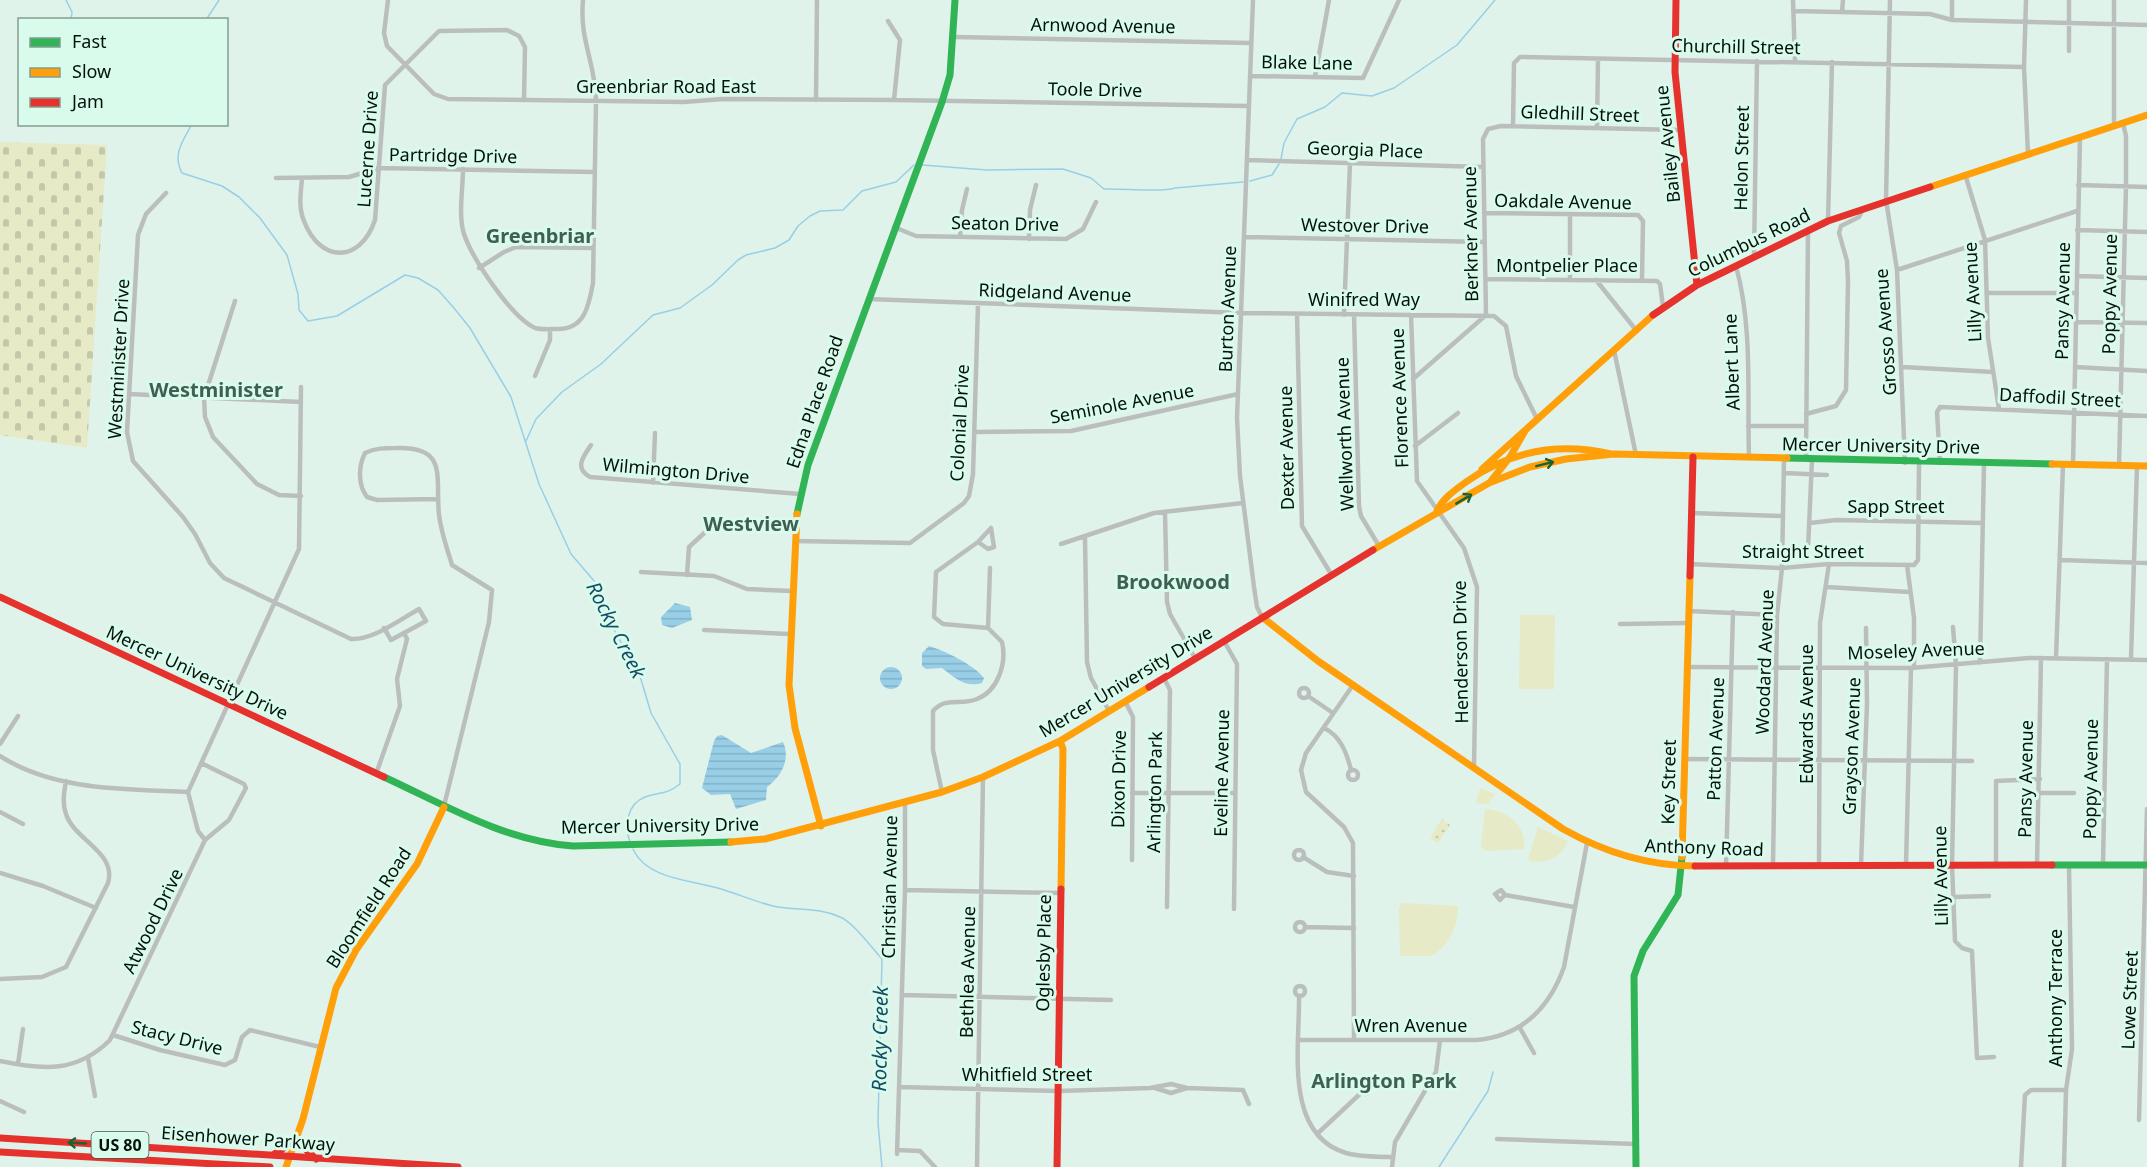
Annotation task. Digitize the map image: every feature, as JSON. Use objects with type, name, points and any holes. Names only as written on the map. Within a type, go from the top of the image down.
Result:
[{"type":"street","name":"Greenbriar Road East","points":[[388,0],[384,38],[387,46],[434,94],[440,97],[596,102],[816,100],[942,102]]},
{"type":"street","points":[[463,169],[463,231],[480,268],[528,324],[537,328],[550,329],[572,327],[584,316],[592,283],[596,79],[582,31],[583,0]]},
{"type":"street","points":[[816,100],[817,0]]},
{"type":"street","name":"Edna Place Road","points":[[821,825],[790,698],[791,591],[800,494],[894,227],[942,102],[950,75],[955,37],[955,0]]},
{"type":"street","name":"Burton Avenue","points":[[1252,0],[1238,447],[1257,607],[1262,617]]},
{"type":"street","points":[[1314,77],[1329,0]]},
{"type":"street","name":"Blake Lane","points":[[1250,75],[1363,78],[1399,0]]},
{"type":"street","name":"Bailey Avenue","points":[[1676,0],[1676,60],[1681,130],[1697,285]]},
{"type":"street","points":[[1793,0],[1795,62]]},
{"type":"street","points":[[1842,12],[1843,0]]},
{"type":"street","name":"Grosso Avenue","points":[[1890,0],[1886,200],[1897,270],[1903,367],[1905,463]]},
{"type":"street","points":[[1952,20],[1953,0]]},
{"type":"street","points":[[2026,0],[2024,67],[2028,154]]},
{"type":"street","points":[[2069,0],[2069,51]]},
{"type":"street","points":[[2114,0],[2114,126]]},
{"type":"street","points":[[1793,11],[1930,14],[1952,20],[2147,26]]},
{"type":"street","points":[[888,21],[900,40],[894,100]]},
{"type":"street","name":"Lucerne Drive","points":[[302,178],[301,209],[306,225],[328,251],[343,255],[358,245],[372,229],[385,85],[439,31],[511,31],[519,36],[525,47],[524,100]]},
{"type":"street","name":"Arnwood Avenue","points":[[955,37],[1251,43]]},
{"type":"street","name":"Churchill Street","points":[[1513,126],[1516,59],[1832,62],[2024,67]]},
{"type":"street","points":[[1597,128],[1598,59]]},
{"type":"street","name":"Helon Street","points":[[1754,256],[1757,61]]},
{"type":"street","points":[[1828,221],[1832,62]]},
{"type":"street","name":"Toole Drive","points":[[942,102],[1249,106]]},
{"type":"street","name":"Columbus Road","points":[[1482,469],[1663,306],[1697,285],[1808,229],[1862,208],[2147,115]]},
{"type":"street","name":"Poppy Avenue","points":[[2119,466],[2126,186],[2126,136],[2123,123]]},
{"type":"street","name":"Gledhill Street","points":[[1484,137],[1491,127],[1513,126],[1681,130]]},
{"type":"street","name":"Berkner Avenue","points":[[1484,137],[1486,315],[1497,317],[1506,326],[1516,376],[1537,419]]},
{"type":"street","name":"Pansy Avenue","points":[[2073,465],[2080,137]]},
{"type":"street","name":"Georgia Place","points":[[1247,160],[1483,167]]},
{"type":"street","points":[[1344,315],[1350,163]]},
{"type":"street","name":"Partridge Drive","points":[[276,178],[349,177],[379,168],[595,172]]},
{"type":"street","name":"Lilly Avenue","points":[[1965,174],[1985,240],[1989,292],[1988,338],[1999,410]]},
{"type":"street","points":[[1029,239],[1030,210],[1036,185]]},
{"type":"street","points":[[2078,185],[2147,187]]},
{"type":"street","points":[[960,237],[962,210],[967,189]]},
{"type":"street","name":"Westminister Drive","points":[[166,193],[146,214],[138,235],[129,393],[128,446],[133,461],[183,517],[216,571],[234,585],[346,638],[362,639],[419,609],[426,621],[404,633]]},
{"type":"street","name":"Seaton Drive","points":[[894,227],[916,236],[1060,240],[1073,237],[1087,224],[1096,202]]},
{"type":"street","points":[[1806,414],[1836,406],[1846,390],[1848,280],[1847,261],[1839,233],[1841,226],[1859,217],[1862,208]]},
{"type":"street","points":[[1897,270],[2077,211]]},
{"type":"street","name":"Oakdale Avenue","points":[[1484,213],[1636,215],[1642,217],[1642,280]]},
{"type":"street","points":[[1570,214],[1570,280]]},
{"type":"street","points":[[1782,552],[1806,551],[1809,547],[1812,474],[1806,426],[1808,229]]},
{"type":"street","points":[[2077,230],[2147,232]]},
{"type":"street","name":"Westover Drive","points":[[1244,237],[1485,242]]},
{"type":"street","points":[[480,268],[516,247],[593,248]]},
{"type":"street","name":"Albert Lane","points":[[1736,266],[1746,319],[1749,458]]},
{"type":"street","points":[[2077,276],[2147,278]]},
{"type":"street","name":"Montpelier Place","points":[[1486,279],[1642,280],[1660,283],[1663,306]]},
{"type":"street","points":[[1596,280],[1636,330]]},
{"type":"street","points":[[1989,292],[2077,293]]},
{"type":"street","name":"Ridgeland Avenue","points":[[868,299],[1242,313]]},
{"type":"street","points":[[235,301],[204,398],[205,417],[213,437],[257,484],[279,495],[301,496]]},
{"type":"street","name":"Colonial Drive","points":[[795,541],[900,545],[910,543],[958,509],[969,496],[973,474],[978,304]]},
{"type":"street","name":"Winifred Way","points":[[1242,313],[1486,315]]},
{"type":"street","name":"Dexter Avenue","points":[[1297,314],[1302,526],[1331,574]]},
{"type":"street","name":"Florence Avenue","points":[[1411,314],[1417,481],[1437,512]]},
{"type":"street","name":"Wellworth Avenue","points":[[1354,315],[1360,516],[1379,546]]},
{"type":"street","points":[[1413,379],[1486,315]]},
{"type":"street","points":[[2077,321],[2147,323]]},
{"type":"street","points":[[535,376],[550,340],[550,329]]},
{"type":"street","points":[[1614,350],[1636,455]]},
{"type":"street","points":[[1903,367],[1993,372]]},
{"type":"street","points":[[2076,367],[2147,371]]},
{"type":"street","points":[[201,763],[244,784],[246,788],[229,820],[205,840],[198,831],[188,792],[227,704],[298,549],[301,496],[301,387]]},
{"type":"street","points":[[129,393],[301,402]]},
{"type":"street","name":"Seminole Avenue","points":[[974,432],[1071,431],[1238,394]]},
{"type":"street","name":"Daffodil Street","points":[[1940,463],[1938,408],[1952,406],[2147,416]]},
{"type":"street","points":[[1415,446],[1458,412]]},
{"type":"street","points":[[1748,426],[1806,426]]},
{"type":"street","name":"Columbus Road","points":[[1490,483],[1510,457],[1525,430]]},
{"type":"street","points":[[653,483],[656,433]]},
{"type":"street","name":"Wilmington Drive","points":[[591,445],[581,460],[585,474],[596,478],[800,494]]},
{"type":"street","points":[[438,499],[377,500],[367,497],[361,489],[360,463],[364,453],[374,449],[407,448],[421,449],[430,455],[437,466],[440,518],[452,565],[492,590],[493,598],[444,807]]},
{"type":"street","name":"Mercer University Drive","points":[[1437,512],[1441,502],[1482,469],[1510,457],[1545,449],[1636,455],[1905,463],[2147,466]]},
{"type":"street","name":"Mercer University Drive","points":[[0,597],[492,829],[528,840],[560,845],[752,842],[904,804],[983,777],[1060,741],[1331,574],[1490,483],[1548,462],[1614,454]]},
{"type":"street","name":"Key Street","points":[[1636,1167],[1634,976],[1641,955],[1676,901],[1682,866],[1693,457]]},
{"type":"street","name":"Woodard Avenue","points":[[1773,865],[1777,615],[1782,568],[1784,459]]},
{"type":"street","points":[[1919,463],[1919,520]]},
{"type":"street","points":[[1980,663],[1984,464]]},
{"type":"street","points":[[2056,658],[2063,465]]},
{"type":"street","points":[[2131,659],[2137,466]]},
{"type":"street","points":[[1784,473],[1827,475]]},
{"type":"street","points":[[1061,544],[1154,513],[1243,502]]},
{"type":"street","points":[[1166,512],[1167,602],[1170,614],[1195,658]]},
{"type":"street","name":"Henderson Drive","points":[[1437,512],[1464,548],[1476,580],[1474,767]]},
{"type":"street","points":[[1691,513],[1783,516]]},
{"type":"street","name":"Sapp Street","points":[[1810,523],[1836,520],[1919,520],[1983,523]]},
{"type":"street","name":"Straight Street","points":[[1689,564],[1782,568],[1829,564],[1907,565],[1917,563],[1919,520]]},
{"type":"street","points":[[687,575],[689,547],[714,524]]},
{"type":"street","points":[[942,792],[935,765],[931,716],[940,704],[952,700],[978,699],[995,683],[1001,670],[1003,647],[998,637],[988,628],[943,624],[934,617],[936,572],[978,542],[986,530],[993,530],[993,549],[985,549],[978,542]]},
{"type":"street","points":[[1085,537],[1087,662],[1091,678],[1109,711]]},
{"type":"street","points":[[2060,560],[2147,564]]},
{"type":"street","name":"Edwards Avenue","points":[[1819,865],[1820,623],[1829,564]]},
{"type":"street","points":[[1906,865],[1914,618],[1907,565]]},
{"type":"street","points":[[988,628],[990,568]]},
{"type":"street","points":[[641,572],[720,577],[747,589],[791,591]]},
{"type":"street","points":[[1827,587],[1910,592]]},
{"type":"street","points":[[1688,611],[1777,615]]},
{"type":"street","name":"Patton Avenue","points":[[1726,866],[1733,612]]},
{"type":"street","name":"Anthony Road","points":[[1262,617],[1268,625],[1353,685],[1587,843],[1634,860],[1682,866],[2146,865]]},
{"type":"street","points":[[1620,624],[1687,623]]},
{"type":"street","name":"Lilly Avenue","points":[[1953,627],[1956,666],[1952,865],[1955,941],[1962,948],[1972,951],[1977,1058],[1994,1057]]},
{"type":"street","points":[[376,774],[400,706],[397,679],[407,639],[404,633],[391,640],[384,628]]},
{"type":"street","name":"Grayson Avenue","points":[[1861,866],[1867,668],[1866,628]]},
{"type":"street","points":[[704,630],[789,634]]},
{"type":"street","name":"Eveline Avenue","points":[[1224,640],[1237,664],[1234,909]]},
{"type":"street","name":"Pansy Avenue","points":[[2037,865],[2041,658]]},
{"type":"street","name":"Moseley Avenue","points":[[1686,667],[1912,668],[2041,658],[2147,660]]},
{"type":"street","name":"Poppy Avenue","points":[[2103,864],[2107,659]]},
{"type":"street","name":"Arlington Park","points":[[1164,678],[1170,690],[1167,907]]},
{"type":"street","points":[[1353,685],[1306,753],[1302,777],[1312,799],[1350,836],[1354,849],[1354,1040]]},
{"type":"street","points":[[1308,696],[1334,713]]},
{"type":"street","name":"Dixon Drive","points":[[1125,701],[1133,717],[1131,860]]},
{"type":"street","points":[[0,744],[18,716]]},
{"type":"street","points":[[1324,728],[1337,738],[1345,749],[1351,770]]},
{"type":"street","name":"Oglesby Place","points":[[1057,1167],[1063,749],[1060,741]]},
{"type":"street","points":[[0,756],[34,773],[66,781],[97,786],[188,792]]},
{"type":"street","points":[[1684,759],[1972,761]]},
{"type":"street","name":"Bethlea Avenue","points":[[977,1167],[983,777]]},
{"type":"street","points":[[1996,866],[1996,782],[2040,779]]},
{"type":"street","points":[[0,971],[0,978],[42,977],[62,969],[70,962],[108,883],[109,869],[106,860],[69,821],[63,799],[66,781]]},
{"type":"street","points":[[1132,793],[1235,793]]},
{"type":"street","points":[[2040,793],[2074,793]]},
{"type":"street","name":"Christian Avenue","points":[[904,804],[905,890],[897,1152],[920,1151],[935,1167]]},
{"type":"street","name":"Bloomfield Road","points":[[286,1167],[296,1140],[329,1007],[347,964],[417,864],[444,807]]},
{"type":"street","name":"Lowe Street","points":[[2139,1120],[2145,970],[2147,809]]},
{"type":"street","points":[[0,812],[23,824]]},
{"type":"street","name":"Atwood Drive","points":[[0,1061],[59,1066],[88,1058],[113,1035],[205,840]]},
{"type":"street","name":"Wren Avenue","points":[[1299,1040],[1486,1039],[1520,1028],[1545,1005],[1558,983],[1587,843]]},
{"type":"street","points":[[1303,857],[1327,872],[1354,876]]},
{"type":"street","name":"Anthony Terrace","points":[[2064,1167],[2066,1090],[2072,1050],[2069,865]]},
{"type":"street","points":[[0,873],[43,886],[96,908]]},
{"type":"street","points":[[905,890],[1060,893]]},
{"type":"street","points":[[1505,895],[1574,907]]},
{"type":"street","points":[[1954,897],[1989,897]]},
{"type":"street","points":[[1305,927],[1354,928]]},
{"type":"street","points":[[902,995],[1111,1000]]},
{"type":"street","points":[[1299,996],[1301,1102],[1309,1124],[1333,1147],[1346,1153],[1392,1157]]},
{"type":"street","points":[[1520,1028],[1534,1053]]},
{"type":"street","points":[[18,1064],[23,1029]]},
{"type":"street","name":"Stacy Drive","points":[[113,1035],[160,1050],[225,1065],[235,1060],[242,1037],[250,1030],[320,1047]]},
{"type":"street","points":[[1392,1167],[1392,1157],[1399,1134],[1436,1072],[1440,1040]]},
{"type":"street","points":[[88,1058],[95,1096]]},
{"type":"street","name":"Whitfield Street","points":[[900,1087],[1059,1091],[1155,1088],[1171,1093],[1187,1089],[1243,1090],[1249,1104]]},
{"type":"street","points":[[2021,1167],[2025,1095],[2031,1090],[2066,1090]]},
{"type":"street","points":[[1317,1134],[1362,1093]]},
{"type":"street","points":[[0,1101],[24,1112]]},
{"type":"street","name":"Eisenhower Parkway","points":[[0,1138],[458,1167]]},
{"type":"street","points":[[1497,1139],[1635,1144]]},
{"type":"street","points":[[272,1155],[296,1140],[316,1159]]},
{"type":"street","name":"Eisenhower Parkway","points":[[0,1152],[270,1167]]},
{"type":"green space","points":[[0,142],[107,145],[87,448],[0,435]]},
{"type":"green space","points":[[1520,615],[1555,615],[1554,689],[1519,689]]},
{"type":"green space","points":[[1480,788],[1495,794],[1488,804],[1476,803]]},
{"type":"green space","points":[[1485,809],[1501,812],[1519,826],[1524,849],[1486,851],[1481,847]]},
{"type":"green space","points":[[1442,819],[1450,825],[1438,843],[1430,838]]},
{"type":"green space","points":[[1538,827],[1568,841],[1557,856],[1547,861],[1534,862],[1528,860]]},
{"type":"green space","points":[[1402,903],[1458,906],[1452,934],[1444,946],[1432,956],[1400,956],[1399,908]]},
{"type":"water","points":[[675,603],[690,607],[692,620],[672,628],[662,625],[661,617]]},
{"type":"water","points":[[929,646],[966,663],[984,678],[982,683],[965,683],[942,668],[926,669],[922,666],[922,653]]},
{"type":"water","points":[[891,667],[899,670],[902,678],[899,686],[891,689],[883,686],[880,678],[883,670]]},
{"type":"water","points":[[722,735],[751,753],[783,742],[785,761],[777,778],[767,787],[766,800],[736,809],[730,794],[711,795],[702,788],[714,741],[717,736]]},
{"type":"waterway","name":"Rocky Creek","points":[[66,0],[72,12],[71,18]]},
{"type":"waterway","points":[[207,18],[219,0]]},
{"type":"waterway","points":[[1281,159],[1284,143],[1297,119],[1325,107],[1342,93],[1372,96],[1394,88],[1457,45],[1495,0]]},
{"type":"waterway","name":"Rocky Creek","points":[[191,126],[178,154],[182,173],[222,186],[239,197],[260,218],[287,255],[298,294],[299,310],[308,321],[337,316],[405,275],[418,278],[438,290],[470,328],[511,397],[539,484],[571,554],[595,582],[602,608],[640,676],[651,713],[680,764],[680,784],[666,792],[645,797],[634,805],[627,823],[630,842]]},
{"type":"waterway","points":[[1250,181],[1272,175],[1279,164]]},
{"type":"waterway","points":[[526,441],[536,419],[562,392],[601,364],[653,315],[680,308],[712,285],[746,255],[775,248],[789,240],[798,226],[810,216],[820,211],[843,210],[862,191],[896,182],[914,165]]},
{"type":"waterway","points":[[922,165],[987,170],[1063,169],[1091,178],[1104,189],[1161,190],[1243,182]]},
{"type":"waterway","name":"Rocky Creek","points":[[633,849],[649,867],[672,877],[721,889],[773,906],[815,910],[840,917],[856,930],[882,959],[878,1123],[882,1167]]},
{"type":"waterway","points":[[1439,1167],[1488,1091],[1493,1072]]},
{"type":"traffic: fast","points":[[797,514],[808,465],[942,102],[950,75],[955,0]]},
{"type":"traffic: fast","points":[[1787,458],[2052,464]]},
{"type":"traffic: fast","points":[[384,777],[476,820],[523,837],[548,843],[573,846],[731,842]]},
{"type":"traffic: fast","points":[[1636,1167],[1634,976],[1643,951],[1678,895],[1682,857]]},
{"type":"traffic: fast","points":[[2052,865],[2147,865]]},
{"type":"traffic: slow","points":[[1930,187],[2147,115]]},
{"type":"traffic: slow","points":[[1482,469],[1653,315]]},
{"type":"traffic: slow","points":[[1491,481],[1510,457],[1525,431]]},
{"type":"traffic: slow","points":[[1437,511],[1446,498],[1466,482],[1483,471],[1518,456],[1554,449],[1592,450],[1611,454]]},
{"type":"traffic: slow","points":[[1373,550],[1489,483],[1530,467],[1566,459],[1614,454],[1787,458]]},
{"type":"traffic: slow","points":[[2052,464],[2147,466]]},
{"type":"traffic: slow","points":[[797,514],[789,685],[795,728],[821,826]]},
{"type":"traffic: slow","points":[[1682,857],[1690,576]]},
{"type":"traffic: slow","points":[[1262,617],[1318,661],[1563,829],[1626,856],[1660,863],[1695,866]]},
{"type":"traffic: slow","points":[[731,842],[765,839],[942,792],[983,777],[1060,741],[1149,687]]},
{"type":"traffic: slow","points":[[1060,741],[1063,749],[1061,889]]},
{"type":"traffic: slow","points":[[286,1167],[303,1119],[336,988],[356,950],[417,864],[444,807]]},
{"type":"traffic: jam","points":[[1676,0],[1675,72],[1697,285]]},
{"type":"traffic: jam","points":[[1653,315],[1697,285],[1828,221],[1930,187]]},
{"type":"traffic: jam","points":[[1690,576],[1693,457]]},
{"type":"traffic: jam","points":[[1149,687],[1373,550]]},
{"type":"traffic: jam","points":[[0,597],[384,777]]},
{"type":"traffic: jam","points":[[1695,866],[2052,865]]},
{"type":"traffic: jam","points":[[1057,1167],[1061,889]]},
{"type":"traffic: jam","points":[[0,1138],[458,1167]]},
{"type":"traffic: jam","points":[[273,1155],[296,1140],[316,1159]]},
{"type":"traffic: jam","points":[[0,1152],[270,1167]]},
{"type":"district","name":"Greenbriar","points":[[540,236]]},
{"type":"district","name":"Westminister","points":[[216,390]]},
{"type":"district","name":"Westview","points":[[751,524]]},
{"type":"district","name":"Brookwood","points":[[1173,582]]},
{"type":"district","name":"Arlington Park","points":[[1384,1081]]}]
